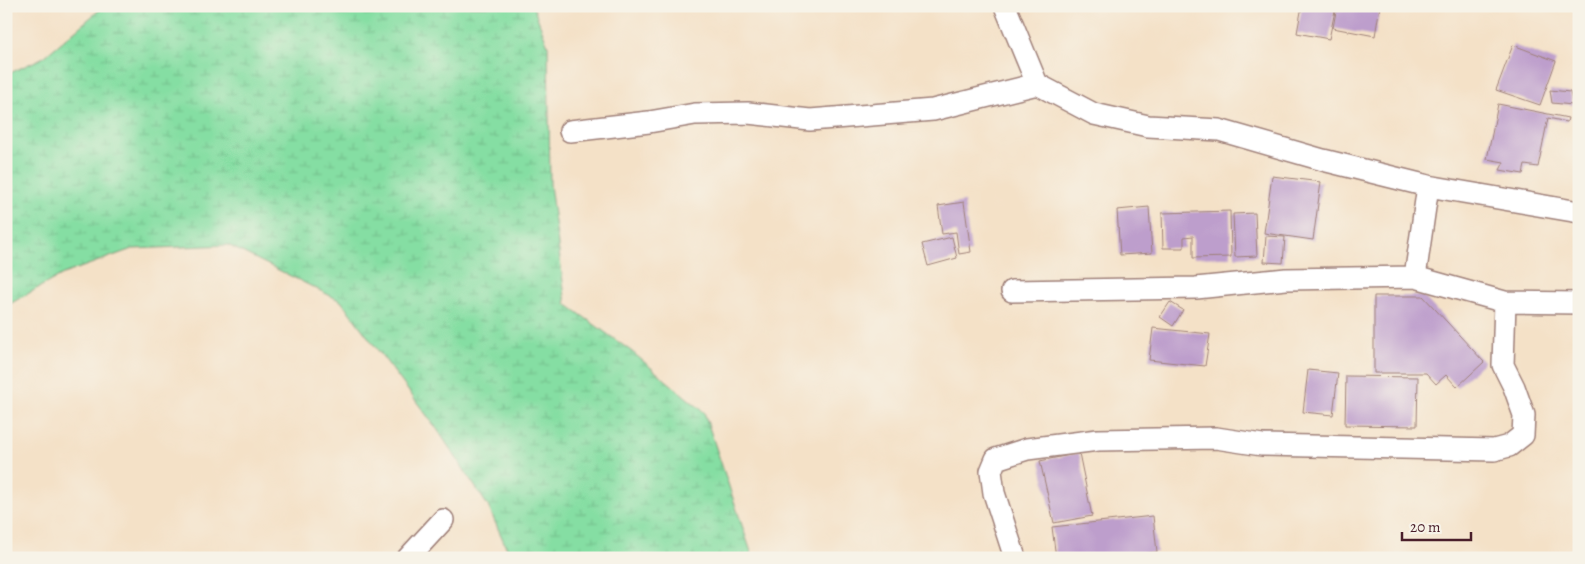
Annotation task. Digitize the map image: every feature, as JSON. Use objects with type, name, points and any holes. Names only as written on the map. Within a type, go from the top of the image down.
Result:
[{"type":"street","points":[[1005,6],[1037,84],[1094,114],[1148,126],[1219,130],[1323,160],[1428,186],[1579,212]]},
{"type":"street","points":[[570,131],[649,122],[695,114],[748,113],[810,120],[933,110],[1037,84]]},
{"type":"street","points":[[1415,277],[1428,186]]},
{"type":"street","points":[[1012,291],[1196,288],[1286,279],[1415,277],[1505,302],[1579,302]]},
{"type":"street","points":[[1015,558],[994,493],[990,471],[996,459],[1027,449],[1098,440],[1216,438],[1262,445],[1494,450],[1509,446],[1523,435],[1524,415],[1514,387],[1503,365],[1505,302]]},
{"type":"street","points":[[408,558],[443,520]]},
{"type":"green space","points":[[104,6],[533,6],[548,46],[550,185],[566,304],[631,351],[704,412],[753,558],[511,558],[488,506],[437,429],[341,301],[228,245],[132,249],[63,274],[6,306],[6,75],[44,57]]},
{"type":"building","points":[[1302,6],[1336,6],[1329,39],[1297,33]]},
{"type":"building","points":[[1337,6],[1380,6],[1375,36],[1333,28]]},
{"type":"building","points":[[1513,45],[1556,61],[1540,105],[1496,90]]},
{"type":"building","points":[[1550,90],[1570,92],[1573,105],[1552,103]]},
{"type":"building","points":[[1498,104],[1568,118],[1567,122],[1548,118],[1538,167],[1525,165],[1523,174],[1500,170],[1504,162],[1487,159]]},
{"type":"building","points":[[1272,176],[1321,182],[1313,240],[1264,233]]},
{"type":"building","points":[[964,202],[971,252],[959,254],[956,232],[942,234],[938,206]]},
{"type":"building","points":[[1149,207],[1152,253],[1120,255],[1117,210]]},
{"type":"building","points":[[1230,211],[1231,257],[1193,258],[1193,236],[1184,237],[1184,248],[1163,248],[1162,213]]},
{"type":"building","points":[[1255,213],[1257,256],[1235,257],[1233,214]]},
{"type":"building","points":[[1266,236],[1285,237],[1283,263],[1264,262]]},
{"type":"building","points":[[952,237],[957,258],[928,266],[922,244]]},
{"type":"building","points":[[1374,296],[1423,296],[1484,362],[1457,387],[1446,375],[1436,384],[1426,373],[1374,373]]},
{"type":"building","points":[[1170,302],[1183,310],[1173,326],[1160,317]]},
{"type":"building","points":[[1153,328],[1210,334],[1205,366],[1149,360]]},
{"type":"building","points":[[1575,368],[1579,368],[1579,424],[1576,424]]},
{"type":"building","points":[[1308,370],[1338,373],[1333,415],[1303,412]]},
{"type":"building","points":[[1346,376],[1418,377],[1417,426],[1345,425]]},
{"type":"building","points":[[1079,453],[1092,516],[1054,523],[1040,461]]},
{"type":"building","points":[[1153,516],[1157,552],[1111,558],[1056,558],[1052,527]]}]
